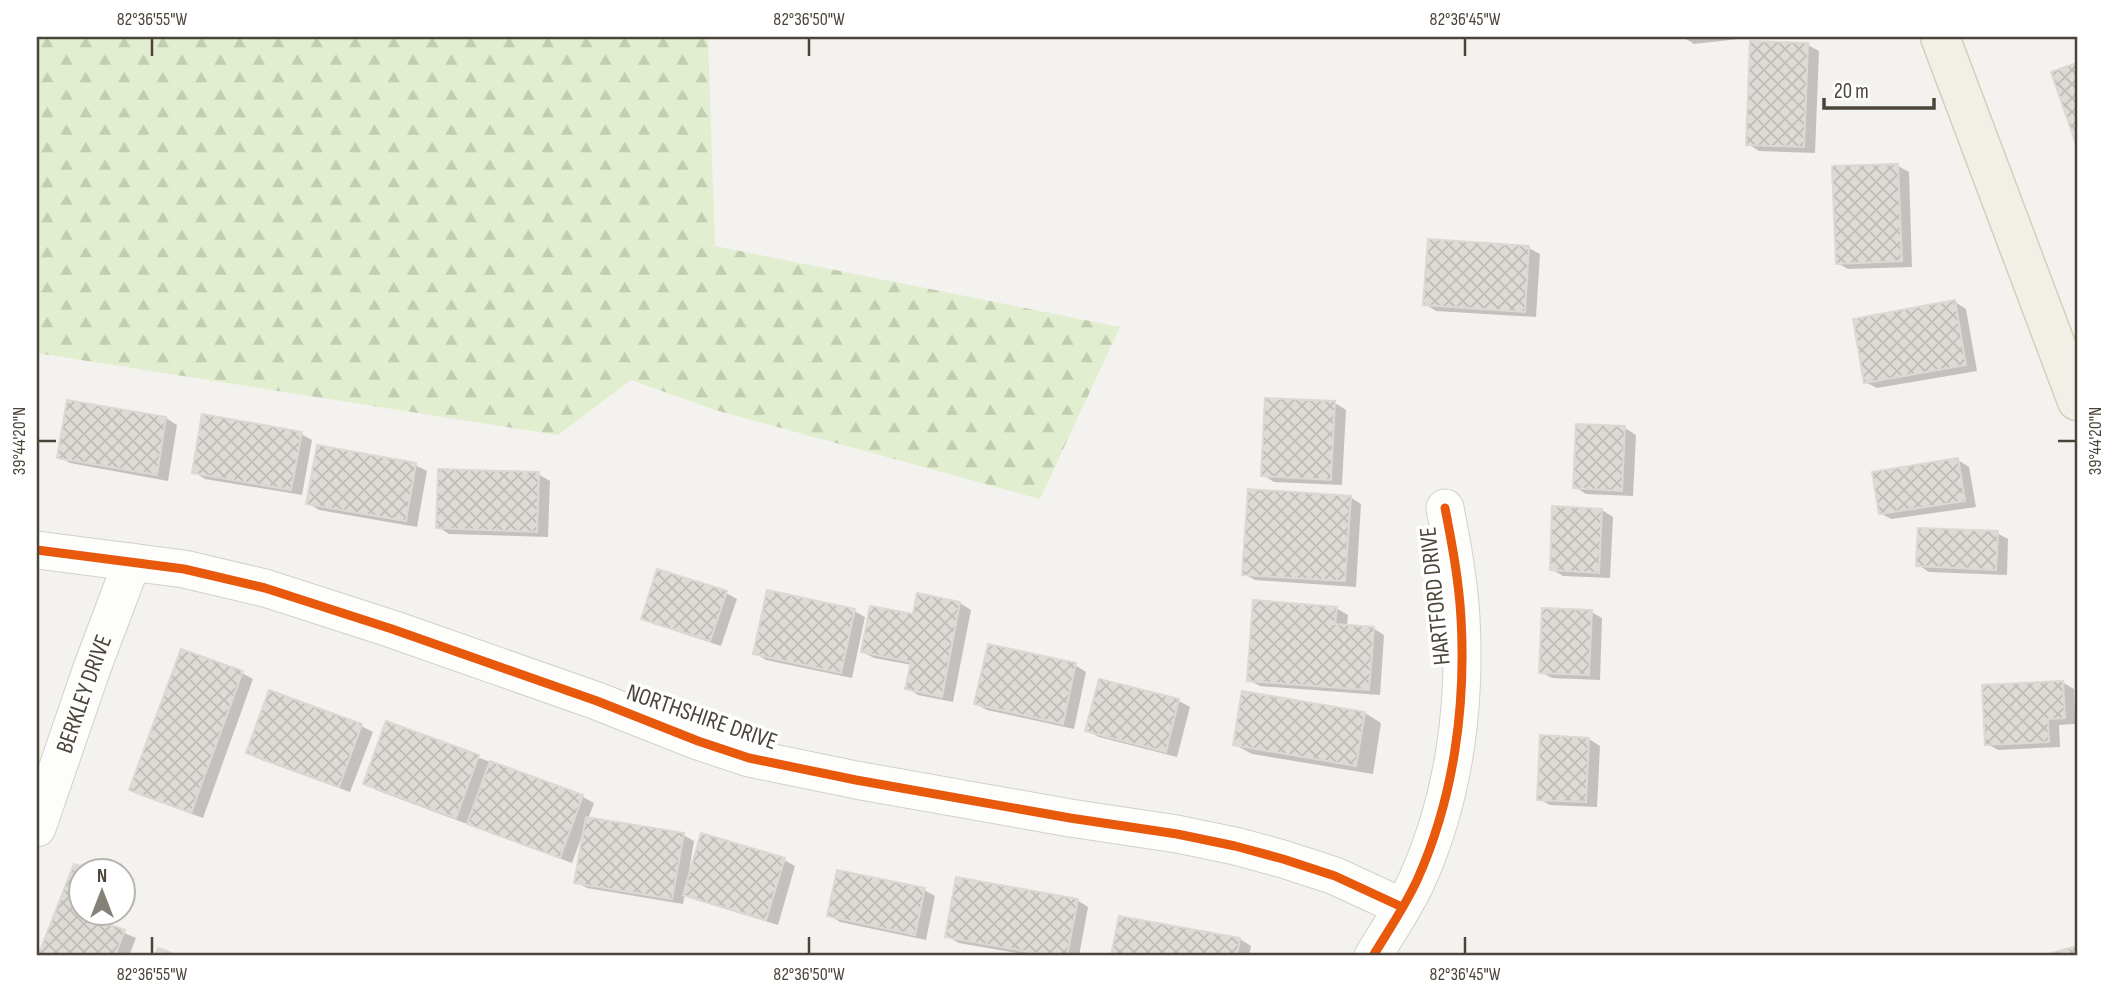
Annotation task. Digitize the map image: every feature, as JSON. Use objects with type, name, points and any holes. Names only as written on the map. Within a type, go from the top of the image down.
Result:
[{"type":"main road","points":[[1940,37],[2077,401]]},
{"type":"street","name":"HARTFORD DRIVE","points":[[1373,956],[1417,879],[1436,829],[1450,778],[1459,726],[1463,671],[1461,616],[1445,508]]},
{"type":"street","name":"NORTHSHIRE DRIVE","points":[[37,550],[184,569],[265,587],[571,692],[749,758],[869,783],[1235,846],[1335,876],[1402,906]]},
{"type":"street","name":"BERKLEY DRIVE","points":[[37,828],[132,562]]},
{"type":"green space","points":[[37,37],[708,37],[715,246],[1120,327],[1040,499],[715,410],[631,380],[558,435],[37,353]]},
{"type":"building","points":[[1750,41],[1808,43],[1804,147],[1746,145]]},
{"type":"building","points":[[2077,63],[2077,147],[2051,72]]},
{"type":"building","points":[[1898,164],[1902,261],[1836,264],[1832,166]]},
{"type":"building","points":[[1428,239],[1529,246],[1525,312],[1423,305]]},
{"type":"building","points":[[1955,300],[1966,365],[1864,383],[1853,319]]},
{"type":"building","points":[[1265,398],[1335,401],[1331,480],[1261,476]]},
{"type":"building","points":[[67,400],[166,417],[157,475],[57,458]]},
{"type":"building","points":[[202,414],[302,432],[291,490],[192,473]]},
{"type":"building","points":[[1576,424],[1625,426],[1622,491],[1573,488]]},
{"type":"building","points":[[317,445],[416,463],[406,521],[306,504]]},
{"type":"building","points":[[1958,458],[1965,501],[1879,514],[1872,472]]},
{"type":"building","points":[[438,469],[539,472],[537,532],[436,528]]},
{"type":"building","points":[[1248,489],[1351,496],[1345,581],[1242,575]]},
{"type":"building","points":[[1552,506],[1602,509],[1599,573],[1550,570]]},
{"type":"building","points":[[1918,528],[1998,531],[1996,570],[1916,566]]},
{"type":"building","points":[[657,569],[727,591],[710,641],[641,619]]},
{"type":"building","points":[[767,590],[855,609],[841,673],[753,654]]},
{"type":"building","points":[[917,593],[960,602],[942,697],[905,689],[911,662],[861,652],[870,606],[913,614]]},
{"type":"building","points":[[1253,600],[1337,607],[1335,624],[1374,627],[1369,690],[1247,681]]},
{"type":"building","points":[[1542,608],[1592,610],[1589,675],[1539,673]]},
{"type":"building","points":[[988,644],[1076,663],[1063,724],[974,704]]},
{"type":"building","points":[[181,649],[243,671],[191,813],[129,790]]},
{"type":"building","points":[[1099,679],[1179,699],[1166,752],[1085,731]]},
{"type":"building","points":[[2063,681],[2065,718],[2048,719],[2049,742],[1985,745],[1982,685]]},
{"type":"building","points":[[269,690],[362,724],[339,787],[246,753]]},
{"type":"building","points":[[1242,691],[1365,712],[1356,766],[1233,745]]},
{"type":"building","points":[[386,721],[479,755],[456,818],[363,784]]},
{"type":"building","points":[[1540,735],[1589,738],[1586,802],[1537,800]]},
{"type":"building","points":[[490,761],[583,795],[560,858],[467,824]]},
{"type":"building","points":[[586,817],[684,833],[672,899],[574,883]]},
{"type":"building","points":[[701,833],[785,858],[766,920],[683,895]]},
{"type":"building","points":[[837,870],[925,888],[915,935],[827,916]]},
{"type":"building","points":[[956,877],[1078,899],[1067,956],[1051,956],[945,937]]},
{"type":"building","points":[[66,884],[66,926],[114,926],[125,930],[115,956],[38,956]]},
{"type":"building","points":[[1119,916],[1240,938],[1237,956],[1111,956]]},
{"type":"building","points":[[2077,946],[2077,956],[2041,956]]},
{"type":"building","points":[[158,948],[180,956],[155,956]]},
{"type":"cycle path","points":[[1373,956],[1418,878],[1441,816],[1455,751],[1461,684],[1461,618],[1445,508]]},
{"type":"cycle path","points":[[37,550],[184,569],[265,588],[392,629],[597,701],[749,758],[856,780],[1235,846],[1335,876],[1402,907]]}]
